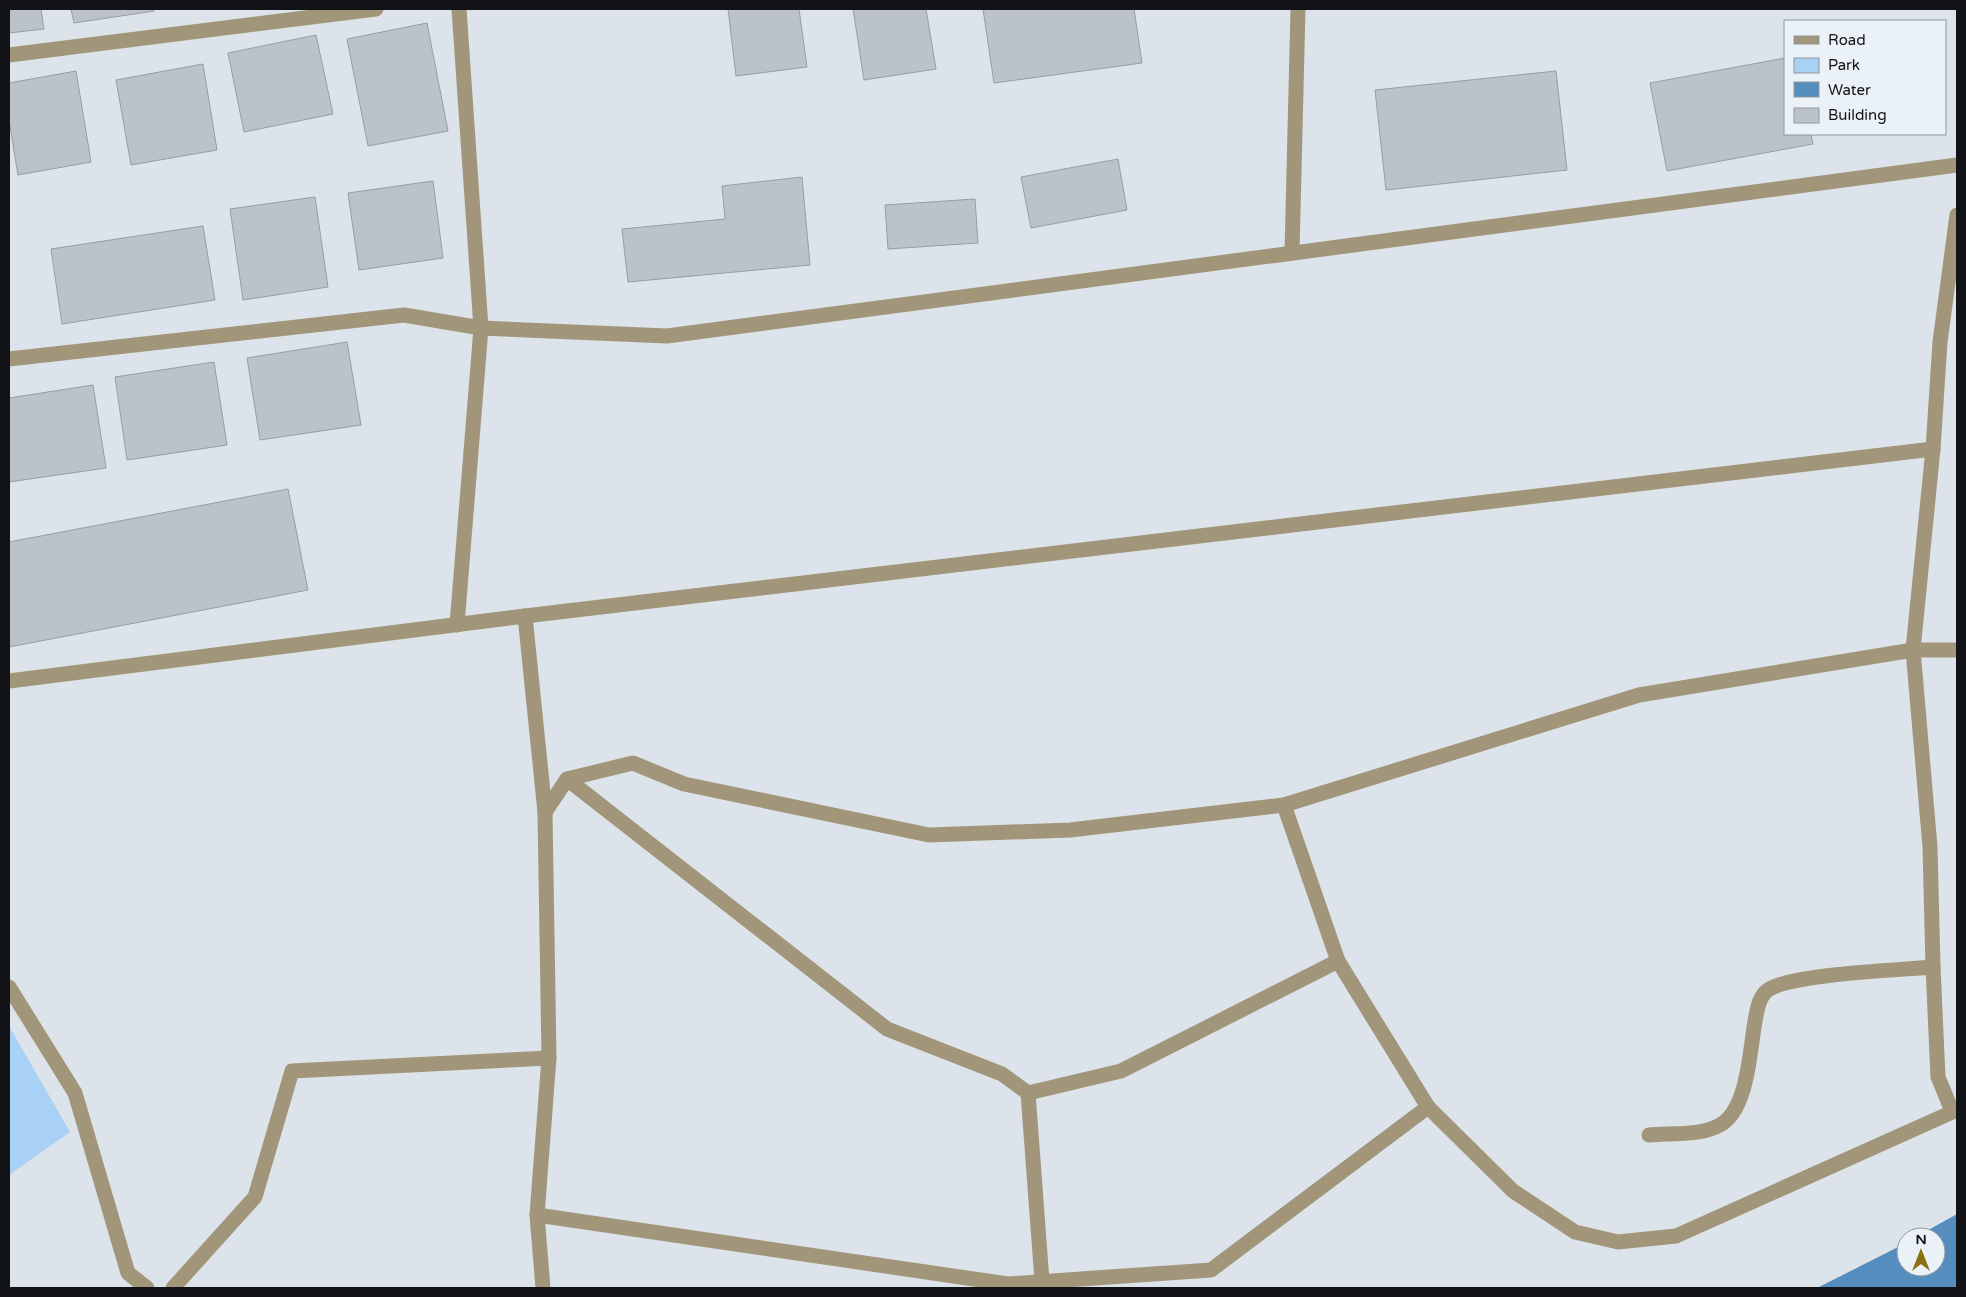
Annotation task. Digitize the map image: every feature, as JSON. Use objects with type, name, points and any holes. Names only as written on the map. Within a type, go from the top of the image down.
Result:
[{"type":"street","points":[[9,55],[376,9]]},
{"type":"street","points":[[457,625],[481,328],[459,9]]},
{"type":"street","points":[[1292,252],[1298,9]]},
{"type":"street","points":[[9,359],[404,315],[481,328],[667,336],[1957,165]]},
{"type":"street","points":[[1284,805],[1338,962],[1428,1107],[1513,1191],[1575,1232],[1618,1242],[1676,1236],[1955,1110],[1938,1077],[1930,847],[1913,650],[1933,450],[1940,342],[1957,216]]},
{"type":"street","points":[[9,681],[525,616],[1933,450]]},
{"type":"street","points":[[525,616],[545,812],[549,1058],[537,1215],[543,1288]]},
{"type":"street","points":[[545,812],[566,780],[633,762],[684,784],[929,835],[1070,830],[1284,805],[1639,695],[1913,650],[1957,650]]},
{"type":"street","points":[[566,780],[887,1029],[1002,1074],[1028,1093],[1042,1281]]},
{"type":"street","points":[[1028,1093],[1120,1071],[1338,962]]},
{"type":"street","points":[[1649,1135],[1699,1132],[1721,1125],[1738,1107],[1745,1083],[1758,1005],[1768,990],[1797,980],[1933,967]]},
{"type":"street","points":[[9,987],[75,1093],[128,1273],[147,1288]]},
{"type":"street","points":[[173,1288],[255,1197],[292,1071],[549,1058]]},
{"type":"street","points":[[537,1215],[1008,1284],[1211,1270],[1428,1107]]},
{"type":"green space","points":[[9,1026],[70,1132],[9,1175]]},
{"type":"water","points":[[1957,1214],[1957,1288],[1817,1288],[1896,1248],[1896,1277],[1946,1277],[1946,1227],[1934,1227]]},
{"type":"building","points":[[9,9],[41,9],[44,29],[9,33]]},
{"type":"building","points":[[71,9],[154,9],[154,11],[74,23]]},
{"type":"building","points":[[728,9],[799,9],[807,67],[736,76]]},
{"type":"building","points":[[853,9],[926,9],[936,69],[864,80]]},
{"type":"building","points":[[983,9],[1134,9],[1142,63],[994,83]]},
{"type":"building","points":[[427,23],[448,131],[368,146],[347,39]]},
{"type":"building","points":[[316,35],[333,114],[244,132],[228,53]]},
{"type":"building","points":[[1784,58],[1784,135],[1811,135],[1813,144],[1667,171],[1650,83]]},
{"type":"building","points":[[203,64],[217,150],[131,165],[116,80]]},
{"type":"building","points":[[76,71],[91,162],[18,175],[9,120],[9,83]]},
{"type":"building","points":[[1556,71],[1567,170],[1386,190],[1375,90]]},
{"type":"building","points":[[1118,159],[1127,210],[1031,228],[1021,177]]},
{"type":"building","points":[[802,177],[810,265],[628,282],[622,229],[725,219],[722,186]]},
{"type":"building","points":[[433,181],[443,258],[359,270],[348,193]]},
{"type":"building","points":[[315,197],[328,287],[243,300],[230,209]]},
{"type":"building","points":[[975,199],[978,243],[888,249],[885,205]]},
{"type":"building","points":[[203,226],[215,300],[62,324],[51,249]]},
{"type":"building","points":[[347,342],[361,425],[260,440],[247,358]]},
{"type":"building","points":[[214,362],[227,445],[127,460],[115,377]]},
{"type":"building","points":[[93,385],[106,468],[9,482],[9,398]]},
{"type":"building","points":[[288,489],[308,590],[9,647],[9,542]]}]
